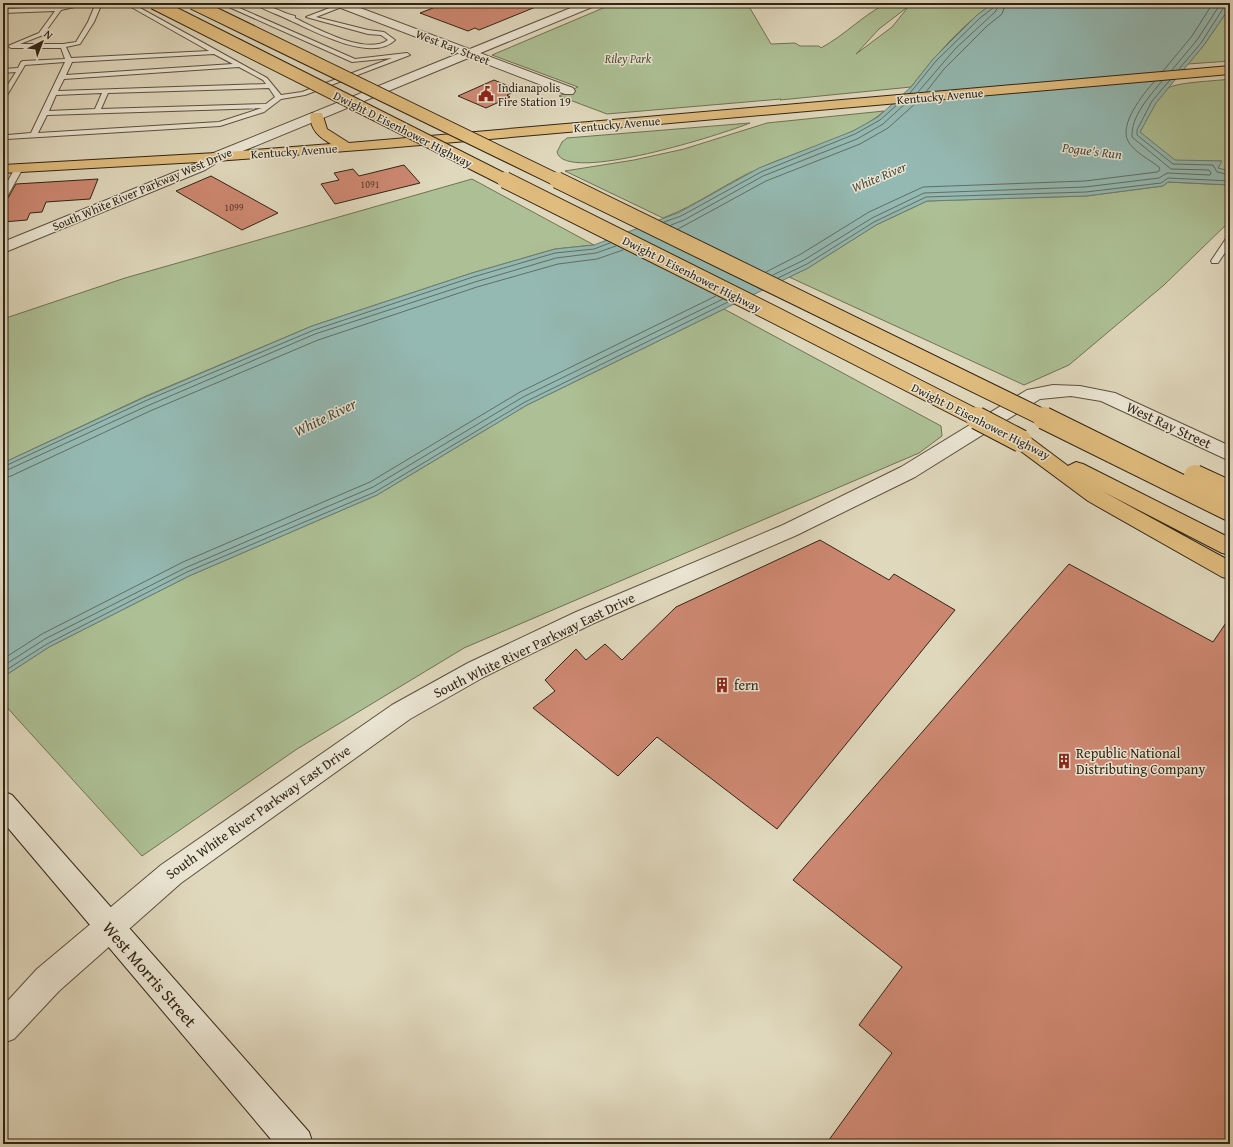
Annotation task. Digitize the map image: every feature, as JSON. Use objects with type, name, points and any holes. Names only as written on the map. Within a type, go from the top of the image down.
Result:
[{"type":"main road","name":"Dwight D Eisenhower Highway","points":[[154,3],[391,124],[772,314],[1230,547]]},
{"type":"main road","name":"Dwight D Eisenhower Highway","points":[[193,3],[867,331],[1230,510]]},
{"type":"main road","name":"Kentucky Avenue","points":[[3,168],[216,158],[1230,70]]},
{"type":"main road","points":[[317,116],[316,124],[320,130],[346,147]]},
{"type":"main road","points":[[867,331],[1157,458],[1230,492]]},
{"type":"main road","points":[[1021,441],[1095,496],[1230,570]]},
{"type":"street","name":"South White River Parkway West Drive","points":[[3,248],[200,167],[216,158],[317,116],[593,3]]},
{"type":"street","name":"West Ray Street","points":[[340,4],[569,91]]},
{"type":"street","name":"South White River Parkway East Drive","points":[[3,1028],[48,980],[171,874],[381,725],[428,696],[476,670],[584,618],[790,530],[882,485],[908,472],[1034,394],[1046,391],[1070,390],[1094,393],[1108,397]]},
{"type":"street","name":"West Ray Street","points":[[1108,397],[1230,454]]},
{"type":"street","name":"West Morris Street","points":[[3,803],[297,1144]]},
{"type":"lane","points":[[30,10],[35,3]]},
{"type":"lane","points":[[11,46],[41,34],[64,3]]},
{"type":"lane","points":[[3,11],[59,9],[89,3]]},
{"type":"lane","points":[[3,46],[63,46],[78,43],[91,22],[99,3]]},
{"type":"lane","points":[[126,3],[265,79],[279,97]]},
{"type":"lane","points":[[3,135],[7,137],[220,124],[262,111],[407,55],[354,61],[223,3]]},
{"type":"lane","points":[[257,3],[286,16],[340,40],[359,45],[384,46],[392,40],[382,34],[368,32],[341,24],[309,17],[286,16]]},
{"type":"lane","points":[[309,17],[340,4]]},
{"type":"lane","points":[[34,135],[69,60],[63,46]]},
{"type":"lane","points":[[3,97],[23,63],[215,52]]},
{"type":"lane","points":[[61,77],[240,65]]},
{"type":"lane","points":[[3,71],[20,70]]},
{"type":"lane","points":[[53,93],[106,90],[270,86]]},
{"type":"lane","points":[[97,111],[106,90]]},
{"type":"lane","points":[[262,111],[279,97],[303,94]]},
{"type":"lane","points":[[44,113],[268,106]]},
{"type":"lane","points":[[3,197],[19,168]]},
{"type":"lane","points":[[1215,261],[1230,239]]},
{"type":"green space","name":"Riley Park","points":[[615,3],[747,3],[771,44],[795,43],[800,46],[819,46],[821,48],[870,13],[887,3],[993,3],[970,21],[949,42],[911,87],[780,100],[781,99],[607,114],[559,96],[578,87],[492,55]],"holes":[[[909,6],[892,27],[856,54],[879,29]]]},
{"type":"green space","points":[[1230,7],[1230,61],[1188,64],[1204,45]]},
{"type":"green space","points":[[1230,79],[1230,171],[1218,169],[1221,161],[1175,161],[1140,132],[1156,102],[1168,88],[1189,83]]},
{"type":"green space","points":[[884,111],[872,120],[842,136],[760,168],[688,207],[663,218],[565,171],[634,160],[684,149],[767,123]]},
{"type":"green space","points":[[750,123],[648,154],[615,160],[587,163],[567,161],[557,152],[562,142],[567,138]]},
{"type":"green space","points":[[472,179],[594,245],[555,249],[472,273],[312,326],[146,396],[3,463],[3,319],[125,278]]},
{"type":"green space","points":[[1168,182],[1230,185],[1230,221],[1164,285],[1069,365],[1024,385],[789,277],[808,268],[876,225],[927,201],[1086,196],[1163,186]]},
{"type":"green space","points":[[724,309],[941,426],[942,436],[919,453],[464,648],[297,749],[142,856],[3,703],[3,677],[49,647],[189,576],[377,495],[527,405]]},
{"type":"water","points":[[993,3],[1230,3],[1230,7],[1204,45],[1156,103],[1140,132],[1175,160],[1222,161],[1218,168],[1230,171],[1230,185],[1168,182],[1163,186],[1086,196],[927,201],[876,225],[808,268],[527,405],[377,495],[189,576],[49,647],[3,677],[3,463],[143,398],[312,326],[472,273],[555,249],[594,245],[680,212],[759,168],[853,131],[878,117],[911,87],[933,59],[977,15]]},
{"type":"building","points":[[446,3],[543,4],[479,30],[475,28],[468,31],[420,13]]},
{"type":"building","points":[[494,80],[518,90],[507,95],[510,97],[486,108],[458,96]]},
{"type":"building","points":[[404,165],[420,183],[335,204],[321,184],[339,180],[334,173],[353,169],[359,176]]},
{"type":"building","points":[[211,176],[278,213],[242,230],[176,191]]},
{"type":"building","points":[[98,179],[90,199],[46,202],[42,212],[30,213],[27,220],[3,222],[3,200],[8,198],[16,184]]},
{"type":"building","name":"fern","points":[[820,540],[889,580],[894,574],[955,610],[777,829],[657,737],[618,776],[533,708],[555,691],[545,680],[576,649],[586,660],[605,644],[622,660],[676,607]]},
{"type":"building","name":"Republic National Distributing Company","points":[[1069,564],[1213,642],[1230,617],[1230,1144],[826,1144],[892,1053],[859,1025],[902,967],[793,880]]},
{"type":"place","name":"Indianapolis Fire Station 19","points":[[486,94]]},
{"type":"place","name":"fern","points":[[722,685]]},
{"type":"place","name":"Republic National Distributing Company","points":[[1064,761]]},
{"type":"water label","name":"Pogue's Run","points":[[1092,151]]},
{"type":"water label","name":"White River","points":[[879,177]]},
{"type":"water label","name":"White River","points":[[325,417]]}]
